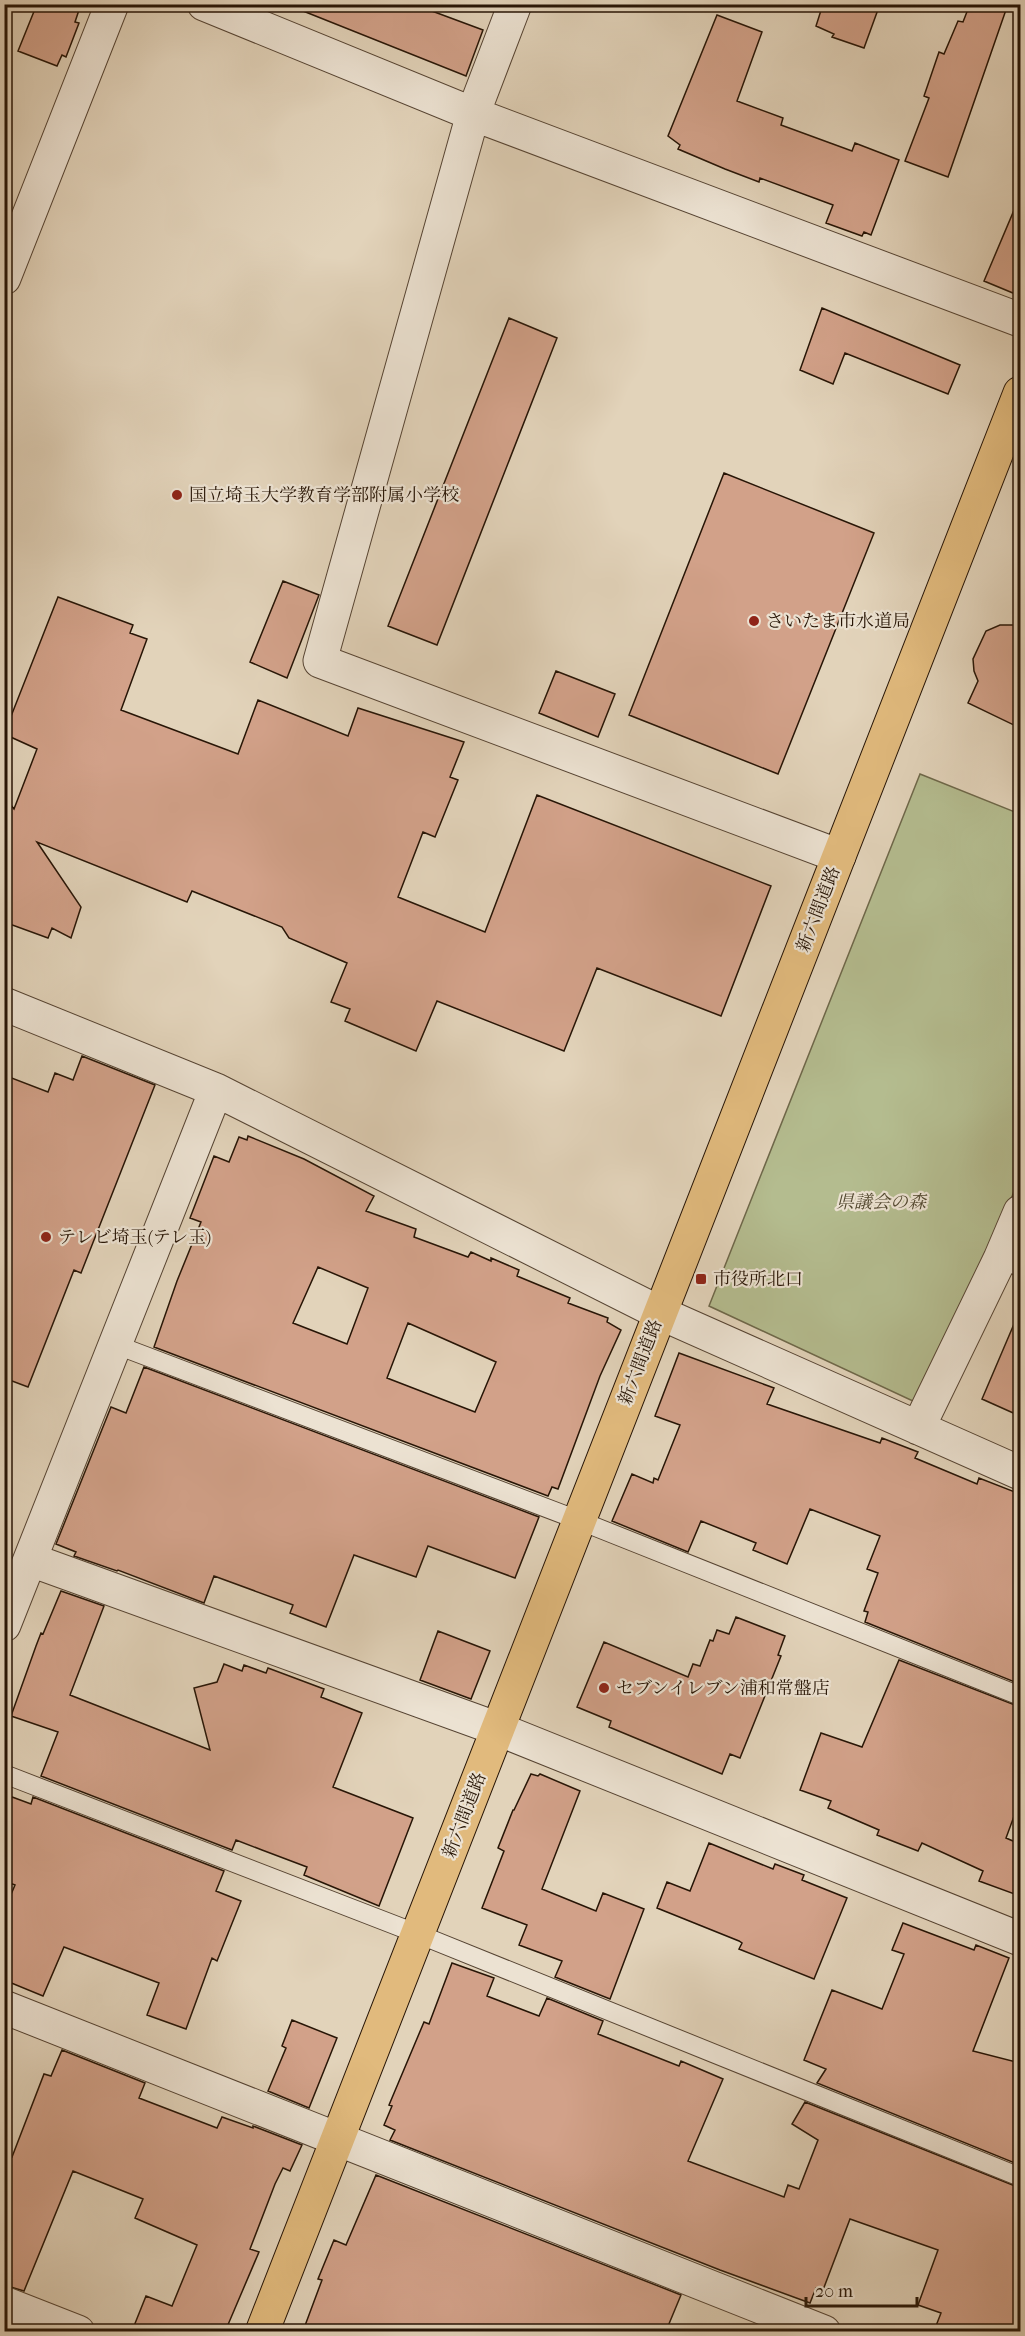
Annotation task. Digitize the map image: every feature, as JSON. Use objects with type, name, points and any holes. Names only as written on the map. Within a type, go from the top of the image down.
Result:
[{"type":"main road","name":"新六間道路","points":[[262,2331],[1020,393]]},
{"type":"street","points":[[4,278],[112,4]]},
{"type":"street","points":[[204,4],[473,114],[1020,320]]},
{"type":"street","points":[[514,4],[473,114],[320,661],[839,856]]},
{"type":"street","points":[[4,1004],[216,1090],[660,1312],[1020,1473]]},
{"type":"street","points":[[4,1625],[216,1090]]},
{"type":"street","points":[[918,1428],[1010,1263],[1020,1212]]},
{"type":"street","points":[[31,1560],[498,1729],[1020,1939]]},
{"type":"street","points":[[4,2007],[824,2331]]},
{"type":"street","points":[[4,2302],[78,2331]]},
{"type":"lane","points":[[114,1344],[578,1520],[1020,1696]]},
{"type":"lane","points":[[4,1774],[418,1934],[1020,2177]]},
{"type":"green space","name":"県議会の森","points":[[920,774],[1020,814],[1020,1175],[986,1267],[915,1402],[709,1306]]},
{"type":"building","points":[[37,4],[81,4],[75,22],[79,23],[66,57],[62,55],[57,66],[18,51]]},
{"type":"building","points":[[413,4],[483,30],[466,76],[288,5]]},
{"type":"building","points":[[823,4],[880,4],[864,48],[832,37],[834,34],[816,26]]},
{"type":"building","points":[[970,4],[1008,4],[948,177],[905,161],[929,98],[924,96],[939,52],[944,54],[958,21],[963,22]]},
{"type":"building","points":[[717,15],[762,32],[737,101],[783,118],[781,125],[852,151],[855,143],[899,160],[871,235],[864,232],[862,236],[826,223],[833,205],[760,178],[759,182],[725,169],[678,149],[680,145],[668,136]]},
{"type":"building","points":[[1020,196],[1020,296],[984,281]]},
{"type":"building","points":[[822,308],[960,365],[948,394],[845,353],[833,384],[800,370]]},
{"type":"building","points":[[509,318],[557,338],[437,645],[388,626]]},
{"type":"building","points":[[724,473],[874,533],[778,774],[629,715]]},
{"type":"building","points":[[283,581],[319,595],[287,678],[250,662]]},
{"type":"building","points":[[58,597],[133,625],[130,633],[147,639],[121,710],[238,754],[258,700],[348,736],[358,708],[464,742],[450,777],[458,780],[435,837],[423,832],[398,897],[485,932],[537,795],[771,886],[721,1016],[597,968],[564,1051],[437,1001],[416,1051],[345,1021],[350,1009],[331,1002],[347,963],[289,938],[282,927],[192,891],[187,902],[37,842],[81,907],[71,938],[52,928],[48,938],[4,922],[4,796],[14,809],[37,749],[4,734]]},
{"type":"building","points":[[1000,625],[1020,625],[1020,728],[968,703],[978,681],[973,659],[986,631]]},
{"type":"building","points":[[556,671],[615,694],[598,737],[539,713]]},
{"type":"building","name":"テレビ埼玉(テレ玉)","points":[[82,1056],[155,1085],[81,1273],[74,1270],[28,1387],[4,1378],[4,1075],[48,1092],[55,1073],[73,1080]]},
{"type":"building","points":[[248,1136],[304,1159],[374,1196],[366,1211],[416,1229],[414,1237],[468,1257],[471,1252],[491,1261],[491,1258],[519,1270],[517,1276],[570,1298],[568,1303],[608,1318],[607,1322],[621,1330],[600,1376],[558,1489],[552,1487],[548,1496],[154,1347],[201,1222],[190,1218],[214,1156],[229,1162],[239,1137],[247,1140]],"holes":[[[318,1267],[368,1288],[347,1344],[293,1323]],[[408,1323],[496,1362],[475,1412],[387,1378]]]},
{"type":"building","points":[[1020,1310],[1020,1416],[982,1399]]},
{"type":"building","points":[[679,1353],[774,1388],[767,1404],[880,1443],[882,1438],[918,1452],[915,1458],[977,1484],[979,1478],[1020,1494],[1020,1684],[865,1622],[868,1612],[864,1611],[878,1573],[867,1569],[880,1536],[810,1509],[787,1564],[753,1550],[756,1543],[701,1521],[688,1552],[612,1521],[632,1474],[653,1483],[654,1478],[658,1480],[680,1425],[655,1416]]},
{"type":"building","points":[[144,1367],[539,1517],[515,1578],[428,1546],[416,1577],[354,1555],[326,1627],[290,1613],[293,1605],[214,1576],[204,1603],[74,1556],[76,1552],[56,1544],[111,1407],[126,1413]]},
{"type":"building","points":[[61,1591],[104,1606],[70,1695],[210,1750],[194,1688],[217,1682],[224,1664],[242,1671],[244,1665],[266,1673],[268,1668],[324,1689],[321,1697],[362,1713],[333,1787],[413,1818],[379,1906],[304,1875],[307,1867],[236,1840],[232,1850],[41,1776],[58,1732],[11,1716],[41,1633],[43,1634]]},
{"type":"building","points":[[736,1617],[785,1636],[778,1655],[781,1656],[740,1758],[730,1754],[722,1774],[609,1727],[611,1721],[577,1707],[604,1642],[688,1677],[693,1664],[700,1666],[710,1640],[713,1641],[717,1630],[729,1634]]},
{"type":"building","points":[[438,1631],[490,1651],[471,1699],[420,1680]]},
{"type":"building","points":[[899,1660],[1020,1707],[1020,1800],[1006,1838],[1020,1844],[1020,1896],[979,1881],[983,1871],[922,1843],[918,1851],[877,1835],[879,1830],[828,1808],[831,1801],[800,1790],[821,1733],[862,1747]]},
{"type":"building","points":[[531,1774],[538,1776],[540,1774],[580,1791],[542,1889],[596,1911],[603,1893],[644,1909],[610,1999],[555,1977],[562,1961],[519,1945],[527,1925],[482,1908],[504,1851],[498,1848]]},
{"type":"building","points":[[4,1794],[31,1804],[33,1797],[224,1871],[216,1891],[241,1901],[217,1961],[212,1958],[186,2029],[147,2015],[159,1983],[64,1947],[43,1996],[4,1980],[4,1911],[15,1885],[4,1881]]},
{"type":"building","points":[[709,1843],[773,1869],[775,1864],[804,1875],[802,1880],[847,1898],[814,1979],[739,1949],[742,1943],[739,1941],[657,1908],[667,1882],[690,1891]]},
{"type":"building","points":[[903,1923],[974,1950],[976,1945],[1009,1958],[973,2051],[1020,2063],[1020,2165],[817,2083],[826,2069],[804,2060],[832,1990],[882,2009],[904,1954],[892,1950]]},
{"type":"building","points":[[452,1963],[494,1978],[487,1996],[539,2016],[547,1998],[603,2021],[598,2034],[679,2066],[681,2061],[723,2079],[688,2161],[784,2197],[788,2185],[799,2189],[818,2140],[792,2124],[805,2102],[1020,2188],[1020,2331],[934,2331],[941,2313],[918,2305],[938,2250],[850,2219],[823,2290],[816,2288],[810,2303],[390,2140],[395,2130],[384,2125],[392,2106],[389,2105],[424,2022],[429,2024]]},
{"type":"building","points":[[292,2020],[337,2038],[309,2108],[268,2091],[286,2048],[282,2046]]},
{"type":"building","points":[[62,2050],[145,2083],[139,2098],[217,2128],[222,2117],[302,2145],[290,2171],[283,2168],[275,2184],[250,2249],[259,2252],[227,2327],[232,2331],[132,2331],[146,2296],[172,2306],[197,2245],[135,2218],[143,2199],[73,2171],[24,2291],[4,2285],[4,2154],[12,2157],[44,2074],[51,2076]]},
{"type":"building","points":[[376,2175],[681,2295],[666,2331],[303,2331],[322,2280],[318,2279],[334,2240],[346,2245]]},
{"type":"place","name":"国立埼玉大学教育学部附属小学校","points":[[177,495]]},
{"type":"place","name":"さいたま市水道局","points":[[754,621]]},
{"type":"place","name":"テレビ埼玉(テレ玉)","points":[[46,1237]]},
{"type":"place","name":"市役所北口","points":[[701,1279]]},
{"type":"place","name":"セブンイレブン浦和常盤店","points":[[604,1688]]}]
